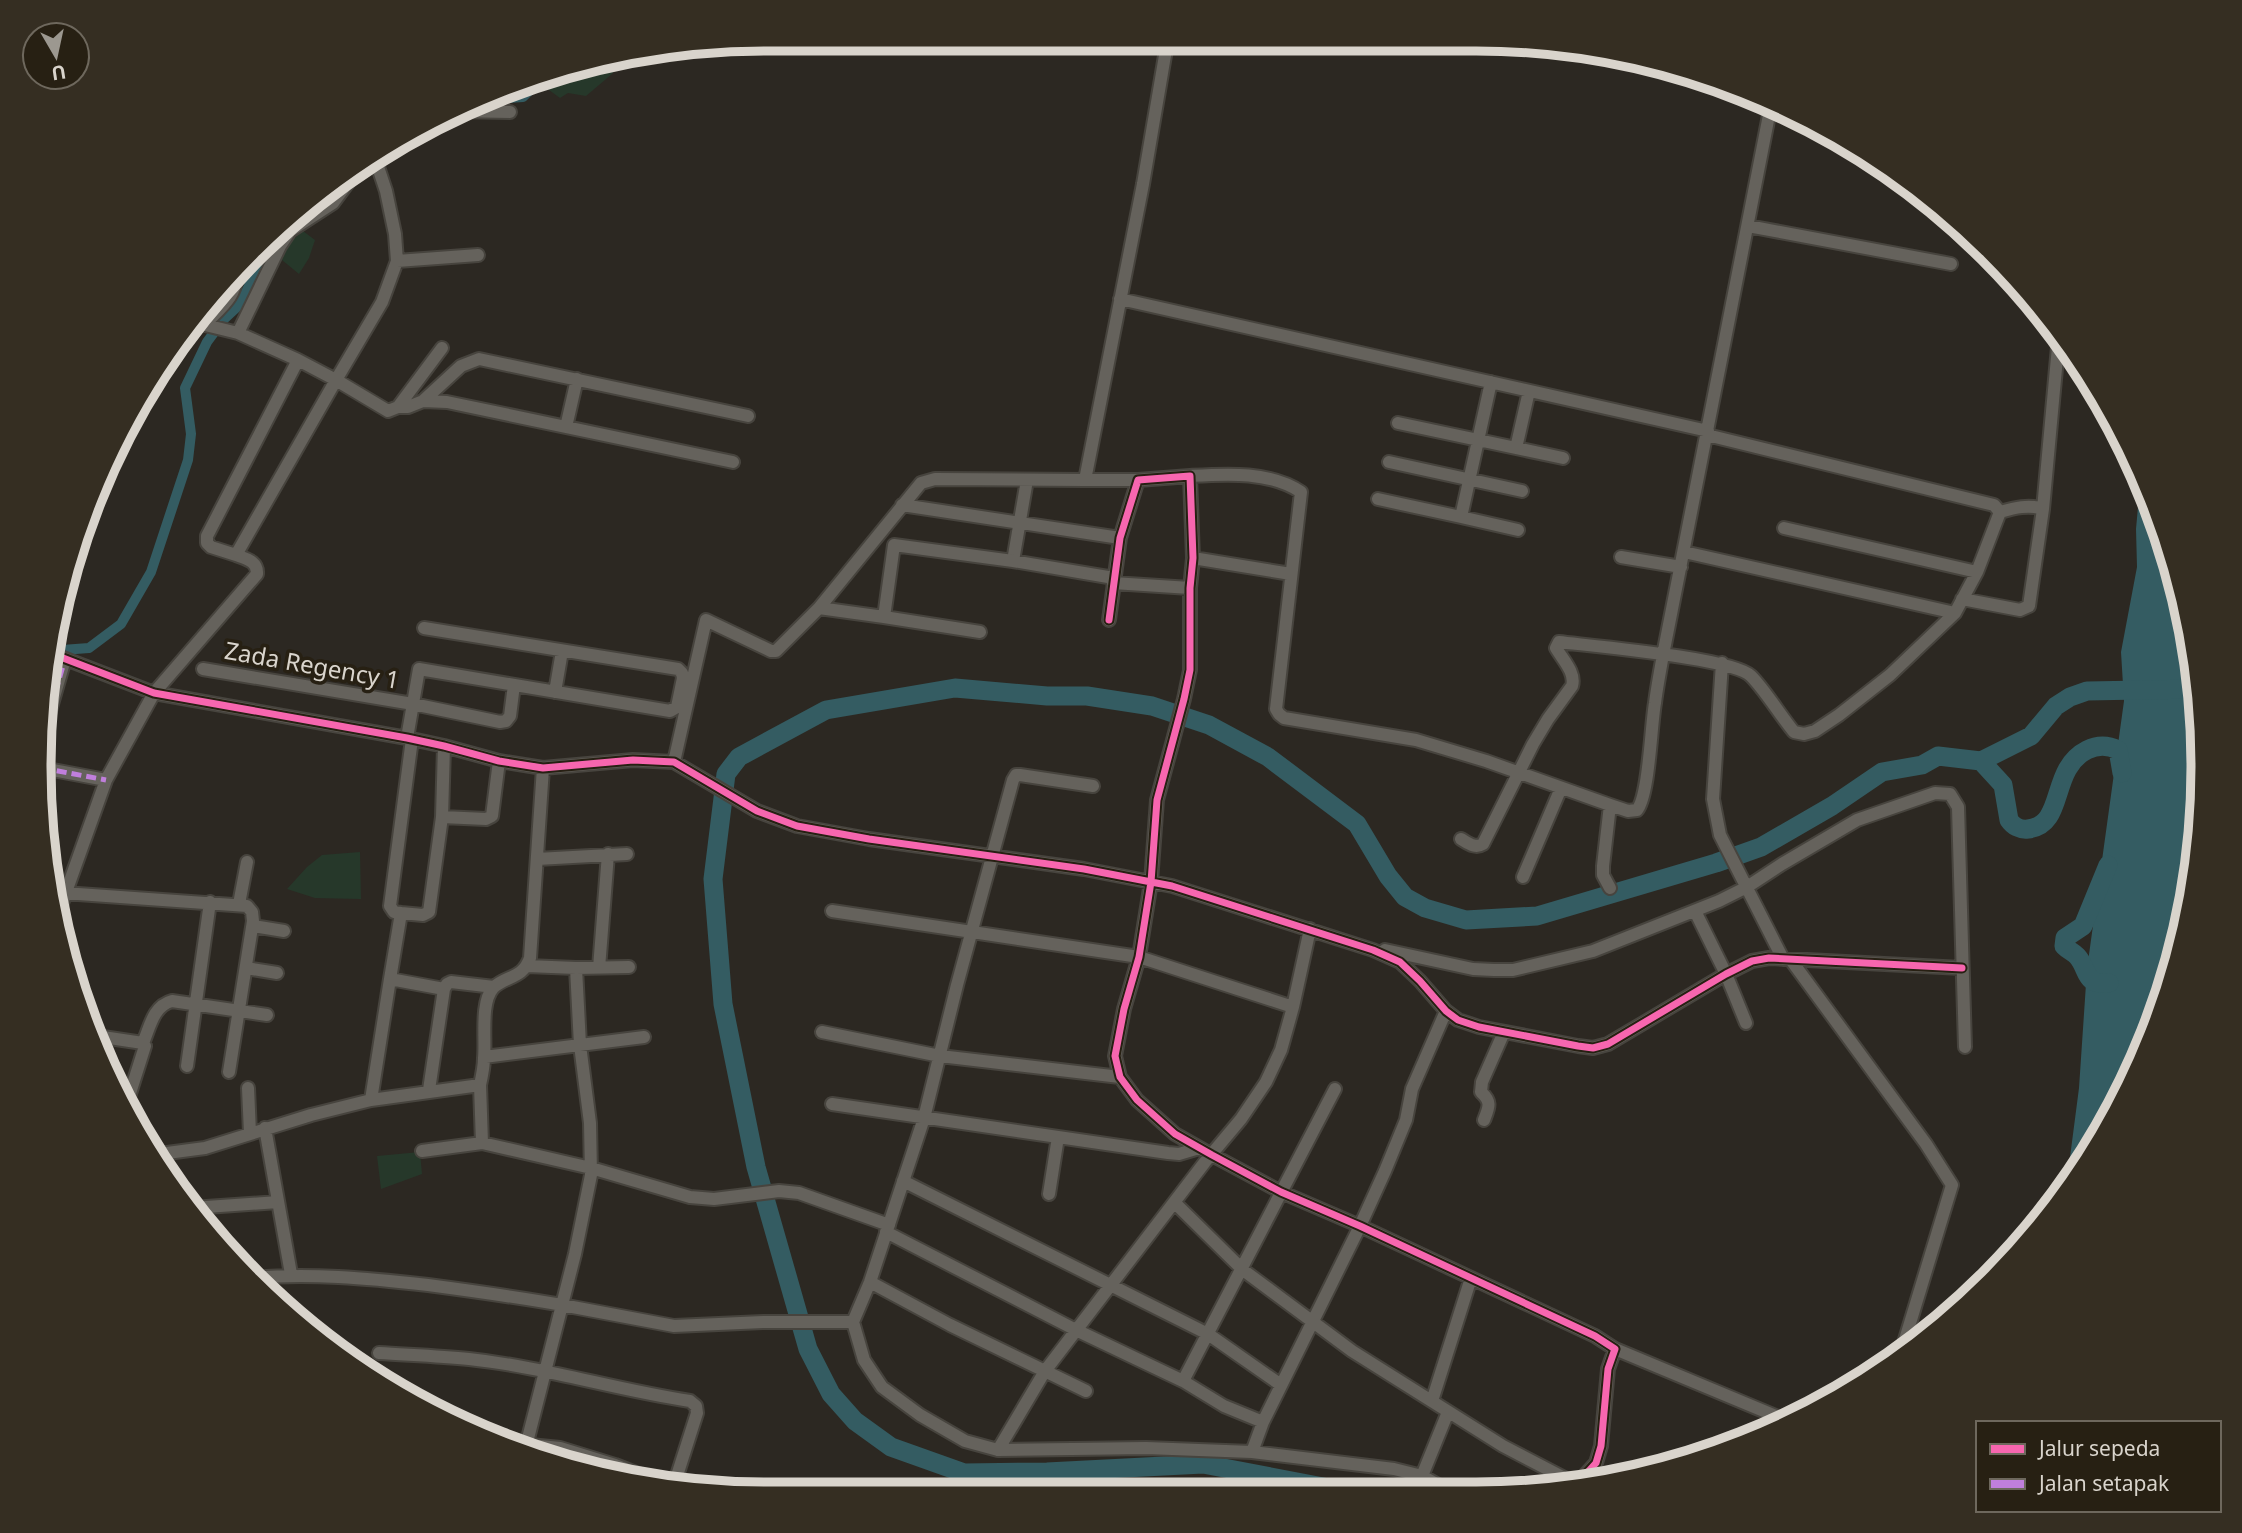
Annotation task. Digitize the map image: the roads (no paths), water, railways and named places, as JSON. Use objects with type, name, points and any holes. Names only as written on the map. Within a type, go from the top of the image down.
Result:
[{"type":"street","points":[[1085,480],[1143,184],[1166,51]]},
{"type":"street","points":[[479,111],[510,112]]},
{"type":"street","points":[[674,761],[706,620],[776,651],[819,608],[921,483],[935,479],[1138,480],[1234,473],[1279,481],[1301,492],[1276,709],[1279,714],[1284,718],[1416,740],[1486,761],[1610,805],[1637,810],[1642,803],[1663,655],[1769,114]]},
{"type":"street","points":[[236,555],[382,302],[397,261],[396,234],[378,166]]},
{"type":"street","points":[[297,226],[332,203],[341,192]]},
{"type":"street","points":[[1748,226],[1951,264]]},
{"type":"street","points":[[234,332],[288,235]]},
{"type":"street","points":[[397,261],[478,255]]},
{"type":"street","points":[[235,288],[204,325],[234,332],[298,360],[388,411],[423,401],[461,366],[479,359],[748,416]]},
{"type":"street","points":[[1120,299],[1707,433],[1994,505],[2000,512]]},
{"type":"street","points":[[398,407],[442,348]]},
{"type":"street","points":[[1962,599],[2020,610],[2029,606],[2043,509],[2058,351]]},
{"type":"street","points":[[64,899],[106,780],[154,693],[257,574],[255,563],[211,547],[207,543],[207,536],[298,360]]},
{"type":"street","points":[[566,427],[577,379]]},
{"type":"street","points":[[1461,517],[1491,382]]},
{"type":"street","points":[[1516,447],[1529,391]]},
{"type":"street","points":[[423,401],[447,402],[733,462]]},
{"type":"street","points":[[1398,423],[1563,458]]},
{"type":"street","points":[[1389,461],[1522,491]]},
{"type":"street","points":[[1190,476],[1193,558],[1189,670],[1157,800],[1151,882],[1139,957],[1124,1009],[1115,1056],[1120,1077],[1138,1100],[1175,1134],[1281,1192],[1595,1336],[1615,1349],[1775,1416]]},
{"type":"street","points":[[1013,561],[1027,480]]},
{"type":"street","points":[[1109,621],[1119,538],[1138,480]]},
{"type":"street","points":[[1378,499],[1518,530]]},
{"type":"street","points":[[902,505],[1119,538]]},
{"type":"street","points":[[2000,512],[2016,508],[2043,509]]},
{"type":"street","points":[[1461,839],[1473,846],[1483,844],[1548,719],[1574,682],[1572,673],[1556,649],[1559,642],[1722,663],[1749,674],[1794,732],[1804,734],[1815,731],[1890,675],[1955,612],[1977,572],[2000,512]]},
{"type":"street","points":[[1784,528],[1977,572]]},
{"type":"street","points":[[874,540],[1013,561],[1113,580],[1190,589]]},
{"type":"street","points":[[884,617],[894,545]]},
{"type":"street","points":[[1684,552],[1955,612]]},
{"type":"street","points":[[1621,557],[1681,567]]},
{"type":"street","points":[[1193,558],[1291,574]]},
{"type":"street","points":[[819,608],[980,632]]},
{"type":"street","name":"Zada Regency 1","points":[[401,913],[391,910],[390,906],[419,669],[670,711],[677,707],[682,678],[682,673],[678,670],[424,628]]},
{"type":"street","points":[[555,692],[562,651]]},
{"type":"street","points":[[60,657],[154,693],[410,739],[499,761],[543,768],[633,760],[674,761],[757,811],[797,826],[869,839],[994,855],[1196,892],[1373,950],[1400,962],[1446,1011],[1458,1020],[1578,1046],[1593,1048],[1608,1044],[1752,961],[1769,958],[1962,968]]},
{"type":"street","points":[[55,695],[65,659]]},
{"type":"street","points":[[1722,663],[1713,799],[1720,835],[1787,959],[1926,1144],[1952,1185],[1905,1338]]},
{"type":"street","name":"Zada Regency 1","points":[[203,669],[414,704],[500,722],[506,721],[510,716],[514,685]]},
{"type":"street","points":[[371,1100],[401,913],[423,915],[429,912],[442,817],[444,746]]},
{"type":"street","points":[[442,817],[486,819],[492,816],[499,761]]},
{"type":"street","points":[[429,1090],[444,989],[447,984],[451,982],[494,987],[518,975],[527,966],[530,958],[543,768]]},
{"type":"street","points":[[51,770],[106,780]]},
{"type":"street","points":[[1093,786],[1016,775],[972,930],[924,1118],[870,1282],[853,1322],[864,1360],[882,1387],[920,1415],[965,1441],[998,1450],[1146,1448],[1252,1452],[1394,1469],[1422,1476],[1433,1482]]},
{"type":"street","points":[[1523,877],[1561,788]]},
{"type":"street","points":[[1373,950],[1390,951],[1473,970],[1513,970],[1593,951],[1695,911],[1747,887],[1857,820],[1935,793],[1950,794],[1958,807],[1965,1047]]},
{"type":"street","points":[[1610,805],[1603,866],[1603,875],[1610,888]]},
{"type":"street","points":[[599,968],[608,854]]},
{"type":"street","points":[[537,859],[627,854]]},
{"type":"street","points":[[239,904],[247,862]]},
{"type":"street","points":[[63,893],[247,906],[252,912],[253,926],[229,1072]]},
{"type":"street","points":[[187,1066],[210,902]]},
{"type":"street","points":[[832,911],[1139,957],[1293,1007]]},
{"type":"street","points":[[1695,911],[1726,974],[1746,1023]]},
{"type":"street","points":[[253,926],[284,931]]},
{"type":"street","points":[[998,1450],[1045,1371],[1241,1119],[1266,1082],[1281,1050],[1310,929]]},
{"type":"street","points":[[527,966],[629,967]]},
{"type":"street","points":[[246,968],[277,973]]},
{"type":"street","points":[[528,1441],[575,1254],[591,1168],[590,1122],[580,1045],[576,968]]},
{"type":"street","points":[[390,979],[444,989]]},
{"type":"street","points":[[482,1143],[480,1085],[484,1057],[485,1009],[494,987]]},
{"type":"street","points":[[143,1043],[157,1010],[164,1003],[267,1015]]},
{"type":"street","points":[[1252,1452],[1263,1422],[1360,1226],[1406,1120],[1412,1089],[1446,1011]]},
{"type":"street","points":[[822,1032],[940,1056],[1120,1077]]},
{"type":"street","points":[[1484,1120],[1490,1104],[1489,1098],[1481,1091],[1482,1083],[1504,1032]]},
{"type":"street","points":[[104,1037],[143,1043]]},
{"type":"street","points":[[484,1057],[644,1037]]},
{"type":"street","points":[[130,1092],[146,1048],[143,1043]]},
{"type":"street","points":[[164,1153],[205,1148],[265,1128],[371,1100],[480,1085]]},
{"type":"street","points":[[248,1088],[250,1133]]},
{"type":"street","points":[[1184,1381],[1335,1089]]},
{"type":"street","points":[[832,1104],[1179,1154],[1199,1148]]},
{"type":"street","points":[[265,1128],[291,1274]]},
{"type":"street","points":[[1049,1195],[1058,1137]]},
{"type":"street","points":[[422,1151],[482,1143],[591,1168],[690,1197],[714,1199],[779,1191],[799,1193],[888,1229],[1076,1330],[1184,1381],[1224,1406],[1263,1422]]},
{"type":"street","points":[[903,1181],[1208,1334],[1281,1385]]},
{"type":"street","points":[[203,1207],[278,1202]]},
{"type":"street","points":[[1175,1203],[1243,1270],[1352,1350],[1503,1447],[1562,1477]]},
{"type":"street","points":[[264,1277],[291,1274],[370,1279],[511,1295],[674,1325],[853,1322]]},
{"type":"street","points":[[1432,1401],[1471,1278]]},
{"type":"street","points":[[870,1282],[950,1325],[1086,1391]]},
{"type":"street","points":[[1586,1473],[1596,1462],[1601,1446],[1608,1369],[1615,1349]]},
{"type":"street","points":[[379,1353],[471,1359],[642,1394],[690,1401],[695,1406],[696,1413],[677,1476]]},
{"type":"street","points":[[1422,1476],[1448,1412]]},
{"type":"street","points":[[551,1449],[608,1464]]},
{"type":"water","points":[[2139,498],[2167,581],[2185,673],[2190,720],[2190,813],[2177,906],[2153,997],[2117,1083],[2069,1167],[2079,1088],[2087,969],[2124,701],[2121,652],[2137,567]]},
{"type":"waterway","points":[[513,98],[523,97],[528,92]]},
{"type":"waterway","points":[[62,650],[89,648],[121,624],[151,572],[188,460],[191,434],[185,388],[207,342],[237,307],[264,257]]},
{"type":"waterway","points":[[253,268],[258,271]]},
{"type":"waterway","points":[[1297,1482],[1203,1464],[1047,1472],[964,1473],[891,1447],[855,1421],[831,1394],[808,1349],[756,1167],[723,1004],[713,879],[726,774],[739,757],[826,710],[955,688],[1047,696],[1087,696],[1152,706],[1209,725],[1268,757],[1357,824],[1388,876],[1405,897],[1425,908],[1466,920],[1537,916],[1716,863],[1761,847],[1832,806],[1882,772],[1922,765],[1938,756],[1981,761]]},
{"type":"waterway","points":[[1981,761],[2031,736],[2056,706],[2087,691],[2187,689]]},
{"type":"waterway","points":[[1981,761],[2003,785],[2009,820],[2017,827],[2025,829],[2040,825],[2048,818],[2067,770],[2075,759],[2087,750],[2102,746],[2118,750],[2122,773]]},
{"type":"waterway","points":[[2108,865],[2083,926],[2065,938],[2064,946],[2077,956],[2091,979],[2109,983]]}]
